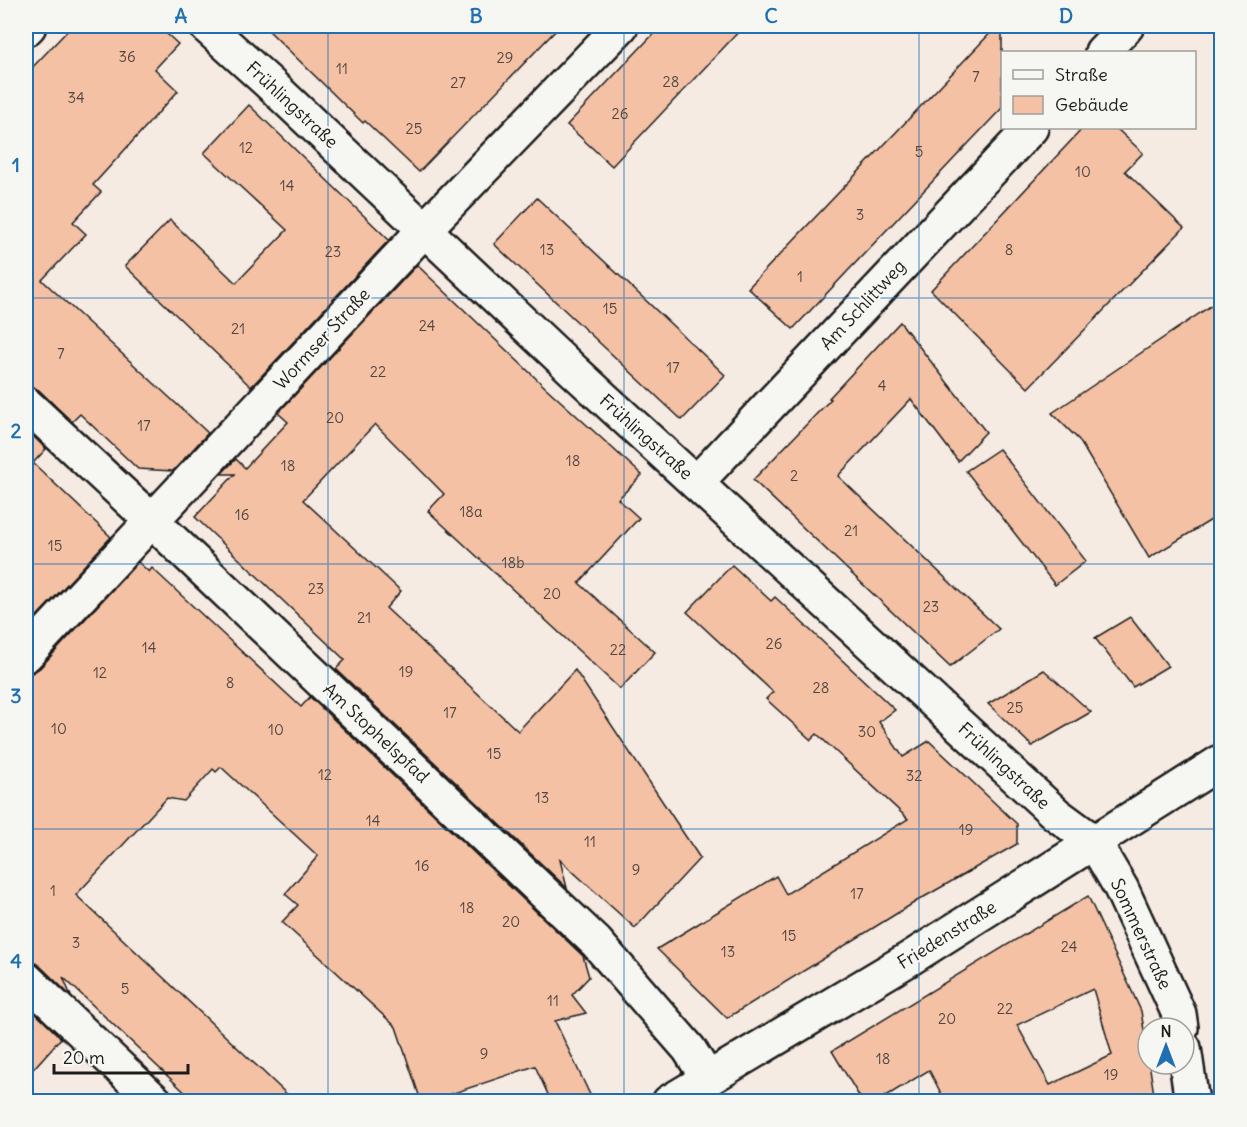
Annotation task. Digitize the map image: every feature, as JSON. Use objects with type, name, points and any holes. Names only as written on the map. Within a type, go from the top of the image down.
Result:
[{"type":"street","points":[[26,29],[29,26]]},
{"type":"street","name":"Frühlingstraße","points":[[206,26],[268,81],[573,370],[1056,814],[1094,842]]},
{"type":"street","name":"Wormser Straße","points":[[26,655],[424,230],[621,26]]},
{"type":"street","points":[[1103,51],[1127,26]]},
{"type":"street","name":"Am Schlittweg","points":[[696,483],[1030,129]]},
{"type":"street","name":"Am Stophelspfad","points":[[26,404],[596,942],[689,1049],[708,1079]]},
{"type":"street","name":"Friedenstraße","points":[[669,1101],[909,959],[1221,761]]},
{"type":"street","name":"Sommerstraße","points":[[1094,842],[1121,888],[1179,1016]]},
{"type":"street","points":[[26,979],[156,1101]]},
{"type":"street","points":[[1188,1076],[1192,1101]]},
{"type":"building","points":[[72,26],[158,26],[178,44],[155,69],[178,91],[93,185],[101,192],[73,222],[86,234],[42,280],[208,433],[173,471],[138,469],[80,414],[72,422],[39,390],[26,386],[26,74]]},
{"type":"building","points":[[264,26],[560,26],[419,172],[365,121],[363,123]]},
{"type":"building","points":[[661,26],[744,26],[612,166],[567,125]]},
{"type":"building","points":[[997,26],[1002,26],[1001,109],[793,329],[748,288]]},
{"type":"building","points":[[249,105],[389,240],[251,387],[125,266],[170,220],[236,283],[287,230],[204,153]]},
{"type":"building","points":[[1082,129],[1117,129],[1143,153],[1125,171],[1184,228],[1028,388],[931,290]]},
{"type":"building","points":[[537,198],[725,375],[682,420],[494,244]]},
{"type":"building","points":[[417,265],[545,387],[642,475],[618,499],[639,518],[579,583],[655,652],[620,689],[428,511],[444,494],[375,424],[303,500],[401,591],[386,608],[518,731],[575,670],[700,858],[635,928],[560,860],[567,888],[336,669],[345,660],[195,517],[235,474],[221,474],[236,459],[245,468],[288,422],[278,413]]},
{"type":"building","points":[[1221,299],[1221,514],[1149,558],[1079,440],[1052,413]]},
{"type":"building","points":[[900,322],[986,432],[958,461],[911,399],[838,476],[999,629],[950,667],[753,480],[831,399],[829,398]]},
{"type":"building","points":[[26,429],[46,449],[33,463],[111,537],[26,628]]},
{"type":"building","points":[[999,449],[1086,561],[1055,585],[966,471]]},
{"type":"building","points":[[138,562],[149,572],[152,568],[301,707],[310,697],[583,956],[589,977],[572,995],[586,1013],[555,1021],[593,1101],[551,1101],[535,1066],[430,1101],[421,1101],[396,1027],[282,922],[298,905],[285,894],[318,856],[221,767],[216,772],[213,769],[184,801],[167,798],[76,895],[294,1101],[194,1101],[63,977],[71,996],[39,965],[26,961],[26,673],[32,673],[40,668]]},
{"type":"building","points":[[732,565],[771,601],[775,597],[895,710],[879,722],[903,757],[929,741],[1017,824],[1017,844],[917,901],[727,1018],[657,949],[776,876],[786,894],[908,819],[817,734],[811,740],[766,699],[773,692],[687,612]]},
{"type":"building","points":[[1130,617],[1168,666],[1133,687],[1095,638]]},
{"type":"building","points":[[1044,670],[1091,712],[1032,746],[988,704]]},
{"type":"building","points":[[1088,896],[1141,1011],[1142,1016],[1136,1016],[1136,1076],[1151,1076],[1155,1101],[945,1101],[929,1070],[878,1101],[862,1101],[832,1051]],"holes":[[[1093,989],[1112,1055],[1050,1085],[1017,1025]]]},
{"type":"building","points":[[26,1004],[61,1038],[26,1077]]}]
